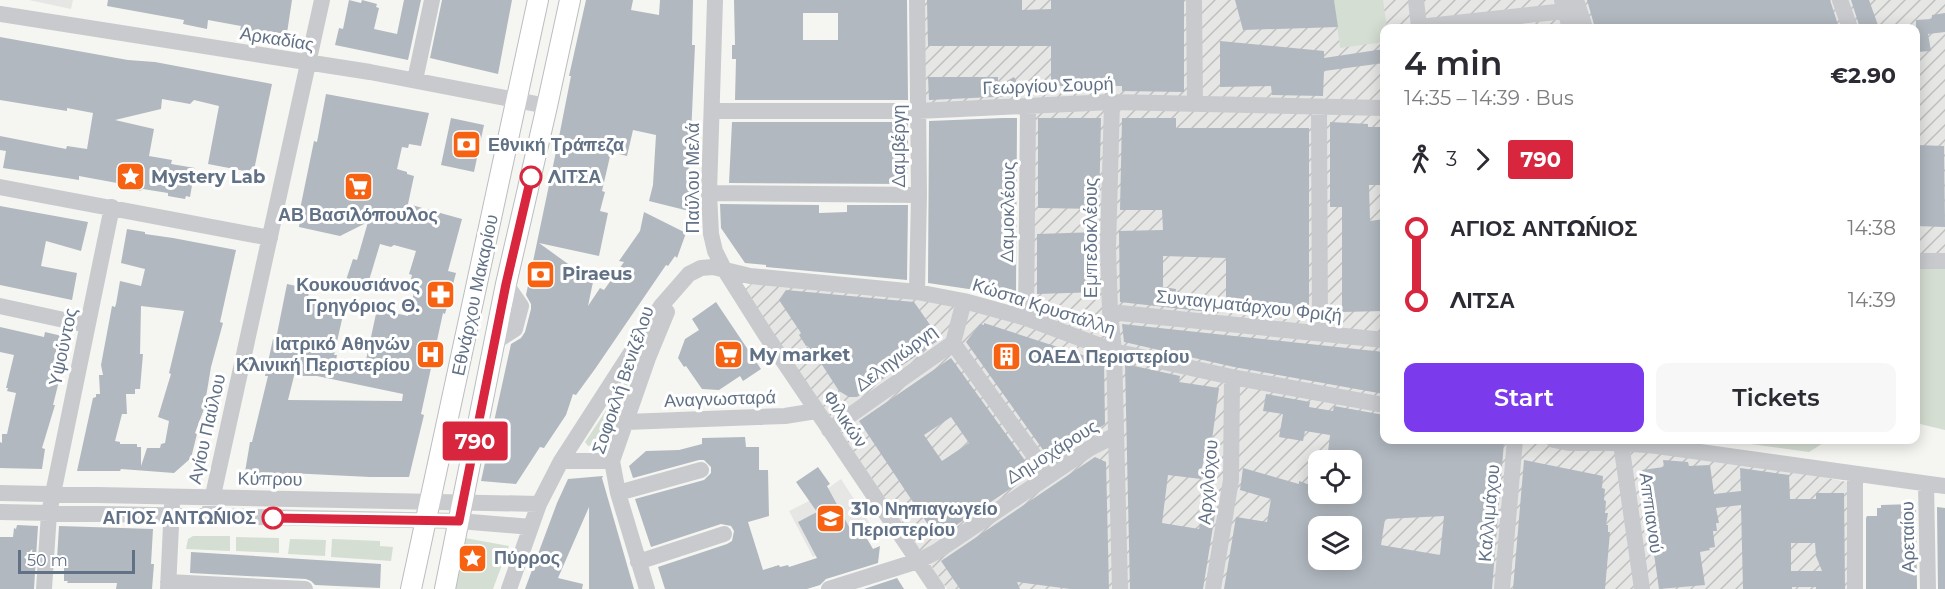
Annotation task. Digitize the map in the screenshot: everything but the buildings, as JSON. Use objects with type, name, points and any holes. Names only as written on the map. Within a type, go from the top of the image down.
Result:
[{"type":"main road","name":"Εθνάρχου Μακαρίου","points":[[411,589],[538,0]]},
{"type":"main road","name":"Εθνάρχου Μακαρίου","points":[[445,589],[506,284],[548,106],[570,0]]},
{"type":"street","name":"Αγίου Παύλου","points":[[209,516],[322,0]]},
{"type":"street","points":[[415,80],[432,0]]},
{"type":"street","name":"Παύλου Μελά","points":[[715,0],[709,193],[711,234],[715,251],[724,269]]},
{"type":"street","name":"Δαμβέργη","points":[[917,0],[919,195],[917,292]]},
{"type":"street","points":[[1194,0],[1195,104]]},
{"type":"street","points":[[1416,0],[1419,24]]},
{"type":"street","points":[[1840,0],[1849,24]]},
{"type":"street","points":[[1436,24],[1534,7],[1568,4]]},
{"type":"street","points":[[1568,4],[1570,24]]},
{"type":"street","points":[[1568,4],[1582,24]]},
{"type":"street","name":"Αρκαδίας","points":[[0,14],[415,80],[548,106]]},
{"type":"street","name":"Γεωργίου Σουρή","points":[[712,111],[918,111],[1112,102],[1380,108]]},
{"type":"street","name":"Εμπεδοκλέους","points":[[1112,102],[1108,248],[1114,351],[1120,589]]},
{"type":"street","name":"Δαμοκλέους","points":[[1026,318],[1028,106]]},
{"type":"street","points":[[1319,107],[1320,332]]},
{"type":"street","points":[[0,187],[270,238]]},
{"type":"street","points":[[709,193],[919,195]]},
{"type":"street","name":"Υψούντος","points":[[44,589],[52,494],[112,207]]},
{"type":"street","points":[[1920,261],[1945,261]]},
{"type":"street","points":[[509,589],[539,504],[561,461],[661,306],[689,274],[701,268],[724,269]]},
{"type":"street","name":"Κώστα Κρυστάλλη","points":[[724,269],[750,276],[917,292],[964,300],[1026,318],[1114,351],[1232,377],[1380,404]]},
{"type":"street","name":"Φιλικών","points":[[724,269],[816,411],[937,589]]},
{"type":"street","name":"Σοφοκλή Βενιζέλου","points":[[647,589],[618,493],[612,461],[648,358],[676,288]]},
{"type":"street","name":"Δεληγιώργη","points":[[829,430],[953,343],[964,300]]},
{"type":"street","points":[[0,306],[87,325]]},
{"type":"street","name":"Συνταγματάρχου Φριζή","points":[[1110,312],[1380,340]]},
{"type":"street","points":[[953,343],[1049,476]]},
{"type":"street","name":"Αρχιλόχου","points":[[1213,589],[1232,480],[1232,377]]},
{"type":"street","name":"Αναγνωσταρά","points":[[626,422],[785,416],[816,411]]},
{"type":"street","name":"Δημοχάρους","points":[[829,589],[918,561],[936,552],[1090,448],[1116,435]]},
{"type":"street","name":"Καλλιμάχου","points":[[1502,589],[1515,444]]},
{"type":"street","name":"Αππιανού","points":[[1611,444],[1642,589]]},
{"type":"street","points":[[1628,444],[1772,461],[1855,475],[1945,486]]},
{"type":"street","points":[[561,461],[612,461]]},
{"type":"street","points":[[618,493],[701,470]]},
{"type":"street","points":[[1855,475],[1856,589]]},
{"type":"street","name":"Αρεταίου","points":[[1926,483],[1928,589]]},
{"type":"street","name":"Κύπρου","points":[[0,493],[539,504]]},
{"type":"street","name":"Αγίου Παύλου","points":[[168,585],[172,497]]},
{"type":"street","points":[[0,512],[459,521],[531,527]]},
{"type":"street","points":[[638,562],[724,534]]},
{"type":"street","points":[[168,585],[305,589]]},
{"type":"shaded area","points":[[29,0],[73,0],[71,9]]},
{"type":"shaded area","points":[[922,0],[1945,0],[1945,253],[1920,253],[1920,24],[1380,24],[1380,444],[1627,444],[1785,468],[1851,483],[1851,589],[947,589],[744,290],[751,284],[938,298],[1029,326],[1031,100],[923,104]]},
{"type":"shaded area","points":[[1334,0],[1383,0],[1386,24],[1380,24],[1380,43],[1340,48]]},
{"type":"shaded area","points":[[1920,268],[1945,268],[1945,430],[1920,424]]},
{"type":"shaded area","points":[[635,367],[604,443],[588,446],[585,442]]},
{"type":"shaded area","points":[[1750,444],[1822,444],[1809,452]]},
{"type":"shaded area","name":"31ο Νηπιαγωγείο Περιστερίου","points":[[841,479],[872,527],[813,557],[789,511],[811,500]]},
{"type":"shaded area","points":[[193,536],[230,536],[230,551],[186,549],[188,539]]},
{"type":"shaded area","points":[[236,537],[279,538],[279,553],[236,551]]},
{"type":"shaded area","points":[[465,538],[509,546],[493,589],[454,589]]},
{"type":"shaded area","points":[[290,539],[326,540],[325,556],[288,554]]},
{"type":"shaded area","points":[[332,539],[380,541],[380,546],[393,547],[391,561],[331,557]]},
{"type":"bus line","name":"790","points":[[273,518],[459,521],[506,284],[531,177]]},
{"type":"place","name":"Εθνική Τράπεζα","points":[[467,145]]},
{"type":"place","name":"Mystery Lab","points":[[130,177]]},
{"type":"place","name":"ΛΙΤΣΑ","points":[[531,177]]},
{"type":"place","name":"ΑΒ Βασιλόπουλος","points":[[358,186]]},
{"type":"place","name":"Piraeus","points":[[541,274]]},
{"type":"place","name":"Κουκουσιάνος Γρηγόριος Θ.","points":[[441,295]]},
{"type":"place","name":"Ιατρικό Αθηνών Κλινική Περιστερίου","points":[[431,354]]},
{"type":"place","name":"My market","points":[[728,355]]},
{"type":"place","name":"ΟΑΕΔ Περιστερίου","points":[[1007,357]]},
{"type":"place","name":"ΑΓΙΟΣ ΑΝΤΏΝΙΟΣ","points":[[273,518]]},
{"type":"place","name":"31ο Νηπιαγωγείο Περιστερίου","points":[[830,519]]},
{"type":"place","name":"Πύρρος","points":[[473,558]]}]
